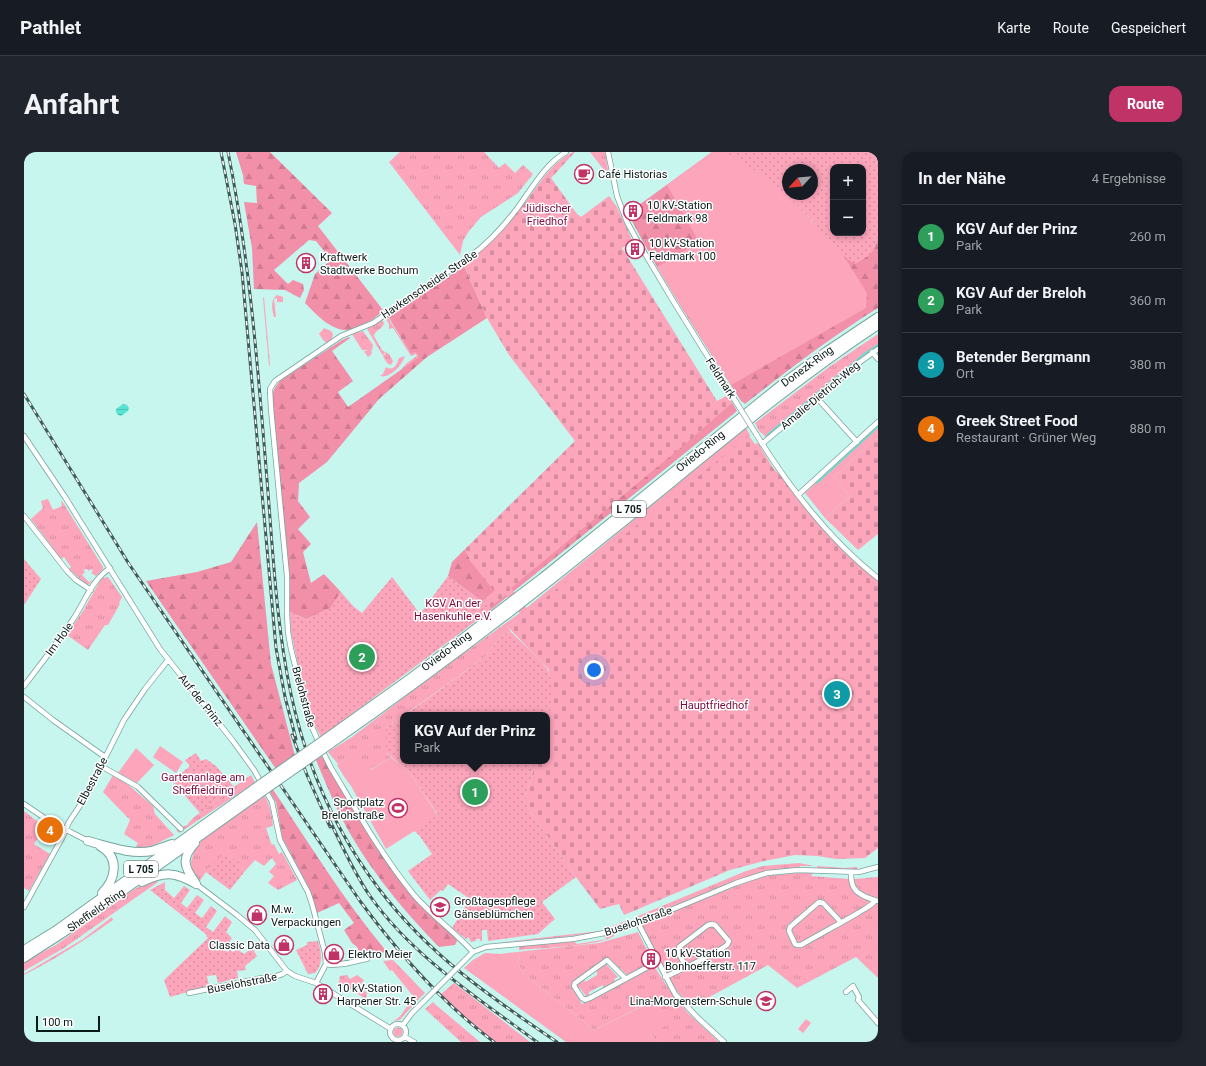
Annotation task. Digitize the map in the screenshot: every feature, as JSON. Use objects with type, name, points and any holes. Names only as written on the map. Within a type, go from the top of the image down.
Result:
[{"type":"highway","name":"Donezk-Ring","points":[[741,422],[821,355],[878,317]]},
{"type":"highway","name":"Donezk-Ring","points":[[741,422],[826,360],[878,325]]},
{"type":"highway","name":"Oviedo-Ring","points":[[183,844],[327,742],[524,592],[741,422]]},
{"type":"highway","name":"Oviedo-Ring","points":[[183,844],[211,827],[257,791]]},
{"type":"highway","name":"L 705","points":[[196,884],[185,865],[186,857],[193,845],[211,827]]},
{"type":"highway","name":"L 705","points":[[88,841],[138,852],[183,844]]},
{"type":"highway","name":"L 705","points":[[87,908],[108,888],[113,878],[114,870],[112,859],[107,852],[101,847],[88,841]]},
{"type":"highway","name":"Sheffield-Ring","points":[[24,958],[62,934],[124,890],[183,844]]},
{"type":"highway","name":"Sheffield-Ring","points":[[24,950],[55,931],[183,844]]},
{"type":"highway","name":"L 705","points":[[124,890],[154,876],[164,874],[178,875],[196,884]]},
{"type":"street","name":"Havkenscheider Straße","points":[[270,389],[275,381],[341,336],[373,323],[471,256],[482,247],[515,211],[549,166],[566,152]]},
{"type":"street","name":"Feldmark","points":[[608,152],[617,196],[634,235],[762,444],[780,471],[814,515],[848,551],[878,578]]},
{"type":"street","name":"Amalie-Dietrich-Weg","points":[[762,444],[872,352],[878,349]]},
{"type":"street","points":[[872,352],[878,359]]},
{"type":"street","name":"Brelohstraße","points":[[270,389],[287,576],[286,600],[288,632],[309,720],[331,768],[399,876],[428,910],[463,941],[473,952]]},
{"type":"street","points":[[817,398],[857,442]]},
{"type":"street","points":[[798,495],[878,422]]},
{"type":"street","name":"Auf der Prinz","points":[[24,436],[61,490],[168,660],[233,741],[254,770],[272,802],[280,840],[308,892],[326,953],[326,964]]},
{"type":"street","points":[[24,516],[68,572],[76,580],[91,590]]},
{"type":"street","name":"Im Hole","points":[[24,686],[74,618],[100,576],[110,568]]},
{"type":"street","name":"Elbestraße","points":[[24,907],[69,822],[85,798],[128,714],[168,660]]},
{"type":"street","points":[[24,697],[53,720],[105,757]]},
{"type":"street","points":[[101,766],[138,787],[181,830]]},
{"type":"street","points":[[24,804],[50,821],[88,841]]},
{"type":"street","name":"Buselohstraße","points":[[403,1025],[412,1013],[473,952],[486,947],[596,935],[615,931],[759,875],[798,870],[851,872],[870,870],[878,867]]},
{"type":"street","points":[[851,872],[852,884],[855,889],[877,901]]},
{"type":"street","points":[[196,884],[238,915],[255,930],[287,971]]},
{"type":"street","points":[[841,923],[823,903],[819,902],[790,927],[788,931],[795,944],[801,945],[841,923],[877,901]]},
{"type":"street","points":[[638,923],[675,994],[724,1042]]},
{"type":"street","points":[[665,977],[686,967],[727,945],[727,938],[715,925],[708,925],[679,947],[678,952],[686,967]]},
{"type":"street","points":[[316,983],[326,964],[332,966],[367,959],[368,956]]},
{"type":"street","points":[[626,979],[607,960],[574,986],[585,1000],[626,979],[657,962]]},
{"type":"street","name":"Buselohstraße","points":[[189,994],[262,978],[274,977],[287,971],[295,976],[316,983],[391,1029]]},
{"type":"street","points":[[846,992],[853,986],[859,997],[858,1000],[878,1023]]},
{"type":"street","points":[[396,1024],[403,1025],[406,1029],[405,1037],[401,1040],[395,1040],[390,1034],[391,1029],[396,1024]]},
{"type":"street","points":[[405,1037],[414,1042]]},
{"type":"green space","points":[[236,152],[270,152],[332,213],[318,226],[383,310],[378,315],[362,325],[350,330],[344,330],[338,329],[327,323],[305,303],[315,274],[331,260],[316,241],[309,240],[274,270],[288,284],[293,280],[303,284],[304,290],[300,298],[285,290],[254,289],[252,248],[244,202],[257,203],[256,186],[244,184],[243,175]]},
{"type":"green space","points":[[400,152],[484,152],[499,168],[505,163],[515,173],[523,165],[533,174],[518,193],[481,217],[463,241],[460,255],[389,162]]},
{"type":"green space","name":"Hauptfriedhof","points":[[575,152],[551,178],[577,214],[581,217],[609,196],[617,207],[633,242],[622,248],[717,401],[728,395],[732,403],[684,445],[511,588],[529,611],[749,436],[755,444],[758,443],[773,468],[782,477],[817,522],[878,580],[878,848],[865,858],[837,859],[795,855],[764,861],[730,870],[624,915],[619,904],[600,909],[524,802],[535,764],[550,764],[550,712],[549,712],[551,684],[549,670],[508,627],[522,616],[506,595],[490,607],[482,601],[494,591],[471,562],[465,549],[575,441],[509,355],[487,318],[464,266],[487,246],[508,224],[544,177],[564,157]]},
{"type":"green space","points":[[590,152],[605,152],[608,170],[604,170]]},
{"type":"green space","points":[[712,152],[725,152],[742,161],[782,196],[782,200],[787,200],[824,232],[830,233],[830,236],[848,236],[878,241],[878,308],[843,330],[745,404],[741,401],[682,308],[654,262],[628,213]]},
{"type":"green space","points":[[712,152],[725,152],[742,161],[782,190],[782,200],[792,200],[843,255],[867,293],[866,308],[731,385],[657,267],[699,242],[667,185]]},
{"type":"green space","points":[[725,152],[878,152],[878,241],[872,252],[855,264],[842,255],[814,222],[791,200],[818,200],[818,164],[782,164],[782,192],[759,174]]},
{"type":"green space","points":[[464,266],[487,318],[427,357],[379,399],[327,462],[299,483],[298,501],[310,517],[298,529],[311,544],[303,552],[311,583],[324,574],[341,592],[331,608],[306,619],[290,612],[289,579],[273,401],[274,389],[281,380],[342,340],[349,337],[350,338],[332,351],[353,381],[338,392],[348,407],[419,357],[416,352],[411,354],[389,318],[385,318]]},
{"type":"green space","points":[[277,295],[283,297],[283,302],[277,302],[277,298],[274,299],[276,317],[274,317],[272,302],[275,297]]},
{"type":"green space","points":[[264,297],[270,365],[269,366],[263,298]]},
{"type":"green space","points":[[388,318],[411,354],[416,352],[420,357],[400,371],[407,363],[417,356],[416,354],[411,356],[393,328],[389,329],[389,324],[386,319]]},
{"type":"green space","points":[[382,320],[384,323],[383,325],[374,336],[382,350],[385,352],[383,356],[367,329]]},
{"type":"green space","points":[[324,328],[331,331],[333,334],[332,339],[327,343],[319,334]]},
{"type":"green space","points":[[363,331],[373,345],[372,351],[362,350],[352,334]]},
{"type":"green space","points":[[878,334],[878,346],[857,360],[766,437],[759,431],[755,423],[829,367]]},
{"type":"green space","points":[[369,350],[372,352],[368,357],[364,351]]},
{"type":"green space","points":[[386,352],[393,361],[391,365],[388,364],[383,357]]},
{"type":"green space","points":[[405,356],[392,373],[380,376],[383,374],[386,367],[391,369],[393,368],[399,358]]},
{"type":"green space","points":[[728,395],[737,411],[492,609],[448,576],[452,562],[465,549],[471,562]]},
{"type":"green space","points":[[878,426],[878,440],[876,438],[834,477],[850,496],[825,518],[805,493]]},
{"type":"green space","points":[[746,428],[753,442],[508,627],[511,632],[502,635],[485,657],[408,712],[400,712],[400,718],[386,728],[386,752],[391,757],[370,770],[360,772],[346,758],[338,764],[328,752],[352,737],[431,677],[524,610]]},
{"type":"green space","points":[[876,438],[878,440],[878,534],[858,550],[825,518],[850,496],[834,477]]},
{"type":"green space","points":[[48,499],[53,510],[62,506],[62,501],[103,567],[103,569],[96,576],[91,573],[93,571],[91,569],[89,571],[87,569],[83,570],[85,572],[82,575],[89,582],[93,580],[89,584],[86,584],[69,569],[71,567],[64,557],[61,559],[31,519],[43,508],[41,501]]},
{"type":"green space","points":[[257,522],[271,664],[295,756],[276,769],[146,581],[197,572],[231,562]]},
{"type":"green space","points":[[24,559],[41,579],[24,605]]},
{"type":"green space","name":"KGV An der Hasenkuhle e.V.","points":[[448,576],[492,609],[321,737],[308,712],[291,632],[290,612],[306,619],[330,608],[341,592],[354,607],[362,613],[392,577],[420,614]]},
{"type":"green space","points":[[108,577],[122,597],[119,603],[120,604],[108,625],[105,625],[88,650],[67,635],[100,581],[103,578]]},
{"type":"green space","points":[[511,632],[538,658],[549,672],[551,691],[549,712],[409,712],[485,657],[502,635]]},
{"type":"green space","points":[[400,718],[400,764],[535,764],[524,802],[576,877],[542,902],[555,919],[538,934],[488,941],[487,930],[482,930],[482,941],[480,941],[480,939],[476,939],[476,941],[471,942],[468,937],[466,939],[452,928],[470,899],[448,884],[443,891],[441,890],[430,900],[408,871],[432,854],[419,835],[414,831],[438,815],[410,773],[386,752],[386,728]]},
{"type":"green space","points":[[160,746],[183,762],[176,773],[153,757]]},
{"type":"green space","points":[[136,748],[154,765],[137,783],[118,773]]},
{"type":"green space","name":"Gartenanlage am Sheffieldring","points":[[196,753],[201,761],[206,759],[216,766],[234,787],[200,813],[172,781],[190,766],[185,760]]},
{"type":"green space","points":[[322,756],[393,871],[414,899],[455,937],[457,941],[455,945],[439,947],[410,916],[371,867],[349,831],[333,800],[316,760]]},
{"type":"green space","name":"Sportplatz Brelohstraße","points":[[391,757],[410,773],[438,816],[386,849],[351,786],[337,765],[346,758],[352,759],[360,772],[368,767],[371,770]]},
{"type":"green space","points":[[113,775],[125,782],[153,806],[155,814],[174,835],[148,848],[135,849],[138,843],[124,834],[130,820],[103,792]]},
{"type":"green space","points":[[251,775],[255,782],[250,786],[179,833],[176,830],[187,825],[193,818]]},
{"type":"green space","points":[[272,788],[341,892],[387,952],[361,955],[344,930],[354,923],[339,903],[317,913],[310,890],[282,837],[276,802],[269,790]]},
{"type":"green space","points":[[263,794],[269,805],[272,817],[273,826],[266,828],[271,843],[272,845],[274,844],[279,854],[282,852],[297,880],[278,890],[268,883],[274,876],[269,872],[276,864],[272,858],[264,866],[255,860],[245,871],[238,866],[239,863],[232,857],[211,865],[199,882],[192,870],[191,862],[195,848],[204,838]]},
{"type":"green space","points":[[24,811],[42,825],[37,832],[40,834],[34,844],[50,854],[29,891],[24,888]]},
{"type":"green space","points":[[225,853],[230,858],[232,857],[240,863],[238,866],[245,871],[230,890],[206,872],[211,865]]},
{"type":"green space","points":[[799,863],[814,866],[779,869],[752,875],[649,916],[639,918],[638,916],[746,871],[763,866]]},
{"type":"green space","points":[[817,866],[844,868],[857,867],[857,869],[817,868]]},
{"type":"green space","points":[[813,873],[811,876],[849,879],[853,889],[859,896],[878,904],[878,978],[856,957],[797,988],[768,965],[691,1007],[676,990],[643,928],[643,924],[747,882],[766,876]]},
{"type":"green space","points":[[878,877],[878,899],[859,890],[854,879]]},
{"type":"green space","points":[[156,878],[158,882],[64,948],[24,971],[24,962],[56,945],[133,890]]},
{"type":"green space","points":[[165,882],[165,890],[174,898],[184,886],[190,890],[181,903],[187,908],[197,895],[204,900],[195,913],[202,918],[211,906],[217,911],[206,927],[213,932],[225,916],[232,922],[226,932],[232,938],[224,949],[227,952],[230,950],[233,952],[237,949],[244,954],[252,948],[257,956],[245,966],[246,970],[237,971],[238,978],[218,983],[216,975],[207,976],[209,986],[170,997],[164,980],[208,938],[206,936],[207,935],[150,890]]},
{"type":"green space","points":[[112,917],[113,920],[81,942],[24,975],[83,939]]},
{"type":"green space","points":[[626,921],[628,924],[602,932],[602,930]]},
{"type":"green space","points":[[600,931],[556,938],[494,943]]},
{"type":"green space","points":[[638,932],[653,962],[627,975],[607,958],[572,985],[582,1004],[654,966],[672,994],[688,1013],[719,1042],[659,1042],[650,1034],[656,999],[594,1030],[523,973],[517,961],[520,959],[517,952],[599,943]]},
{"type":"green space","points":[[614,934],[614,936],[607,939],[604,936]]},
{"type":"green space","points":[[607,939],[583,944],[519,950],[519,946],[574,941],[577,944]]},
{"type":"green space","points":[[318,941],[321,953],[320,965],[315,973],[308,974],[296,950],[307,945],[307,942]]},
{"type":"green space","points":[[517,952],[520,959],[517,961],[523,973],[594,1030],[657,999],[669,1024],[650,1034],[659,1042],[566,1042],[464,968],[473,960],[485,953],[500,954]]},
{"type":"green space","points":[[393,960],[425,993],[417,1001],[383,961]]},
{"type":"green space","points":[[605,963],[618,977],[614,979],[616,982],[603,989],[603,985],[589,992],[589,996],[586,996],[580,988],[576,988],[578,983],[584,979],[585,982],[597,975],[597,969]]},
{"type":"green space","points":[[347,975],[350,979],[357,975],[364,980],[360,986],[367,993],[366,999],[342,984],[338,987],[340,976]]},
{"type":"green space","points":[[454,983],[530,1042],[494,1042],[447,1003],[441,994]]},
{"type":"green space","points":[[410,1001],[415,1003],[400,1020],[391,1021],[400,1016]]},
{"type":"green space","points":[[433,1002],[480,1042],[461,1042],[425,1009]]},
{"type":"green space","points":[[806,1019],[811,1023],[803,1033],[798,1029]]},
{"type":"green space","points":[[398,1027],[403,1032],[398,1037],[393,1032]]},
{"type":"shaded area","points":[[123,404],[127,405],[129,408],[128,411],[121,416],[118,415],[116,409]]},
{"type":"waterway","points":[[767,435],[864,354],[878,345]]},
{"type":"waterway","points":[[817,483],[878,427]]},
{"type":"railway","points":[[221,152],[235,224],[242,272],[276,648],[285,697],[296,739]]},
{"type":"railway","points":[[228,152],[236,193],[248,275],[278,614],[291,694],[297,720],[314,772],[324,797],[349,844],[363,867],[398,912],[418,934],[461,973],[557,1042]]},
{"type":"railway","points":[[24,394],[129,564],[360,901],[390,940],[439,994],[456,1011],[494,1042]]},
{"type":"railway","points":[[292,735],[307,775],[330,827]]},
{"type":"railway","points":[[330,821],[348,859],[364,887],[387,918],[406,938],[447,975],[537,1042]]},
{"type":"place","name":"Café Historias","points":[[584,174]]},
{"type":"place","name":"10 kV-Station Feldmark 98","points":[[633,211]]},
{"type":"place","name":"10 kV-Station Feldmark 100","points":[[635,249]]},
{"type":"place","name":"Kraftwerk Stadtwerke Bochum","points":[[306,263]]},
{"type":"place","name":"KGV Auf der Breloh","points":[[362,657]]},
{"type":"place","name":"Betender Bergmann","points":[[837,694]]},
{"type":"place","name":"KGV Auf der Prinz","points":[[475,792]]},
{"type":"place","name":"Sportplatz Brelohstraße","points":[[398,808]]},
{"type":"place","name":"Greek Street Food","points":[[50,830]]},
{"type":"place","name":"Großtagespflege Gänseblümchen","points":[[440,907]]},
{"type":"place","name":"M.w. Verpackungen","points":[[257,915]]},
{"type":"place","name":"Classic Data","points":[[284,945]]},
{"type":"place","name":"Elektro Meier","points":[[334,954]]},
{"type":"place","name":"10 kV-Station Bonhoefferstr. 117","points":[[651,959]]},
{"type":"place","name":"10 kV-Station Harpener Str. 45","points":[[323,994]]},
{"type":"place","name":"Lina-Morgenstern-Schule","points":[[766,1001]]},
{"type":"park label","name":"Jüdischer Friedhof","points":[[547,214]]}]
